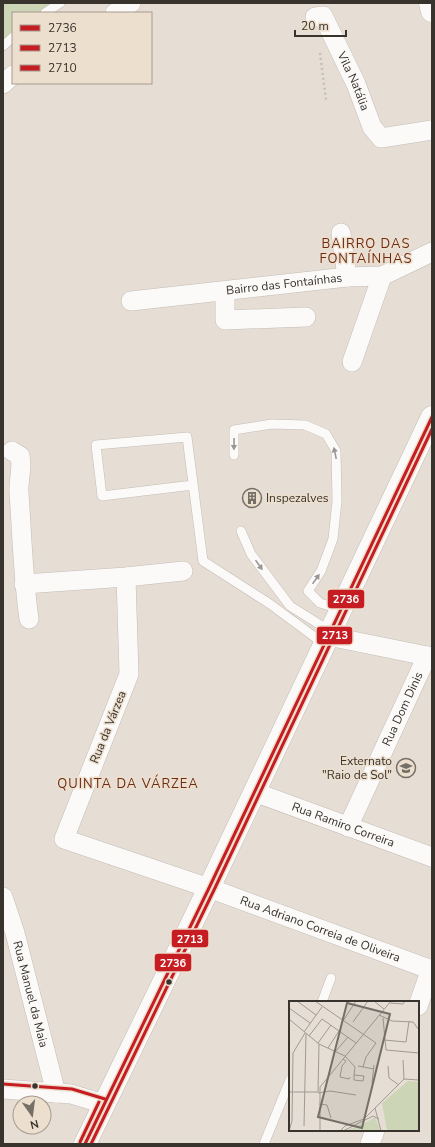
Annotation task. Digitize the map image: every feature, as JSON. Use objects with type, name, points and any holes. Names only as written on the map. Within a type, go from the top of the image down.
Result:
[{"type":"street","points":[[118,12],[131,3]]},
{"type":"street","points":[[430,3],[432,11]]},
{"type":"street","name":"Vila Natália","points":[[315,17],[324,16],[356,84],[372,127],[381,138],[432,130]]},
{"type":"street","points":[[3,84],[12,75]]},
{"type":"street","points":[[341,232],[347,277]]},
{"type":"street","name":"Bairro das Fontaínhas","points":[[131,301],[347,277],[382,276],[432,252]]},
{"type":"street","points":[[352,362],[382,276]]},
{"type":"street","points":[[225,291],[225,320],[306,317]]},
{"type":"street","points":[[85,1144],[209,888],[432,417]]},
{"type":"street","points":[[12,451],[20,456],[21,462],[22,472],[19,488],[24,584],[29,619]]},
{"type":"street","points":[[24,584],[126,578],[183,571]]},
{"type":"street","name":"Rua da Várzea","points":[[126,578],[129,674],[64,839],[209,888]]},
{"type":"street","points":[[327,637],[430,656]]},
{"type":"street","name":"Rua Dom Dinis","points":[[348,827],[430,656]]},
{"type":"street","name":"Rua Ramiro Correira","points":[[254,792],[432,857]]},
{"type":"street","name":"Rua Adriano Correia de Oliveira","points":[[209,888],[431,970]]},
{"type":"street","name":"Rua Manuel da Maia","points":[[3,897],[15,933],[56,1093]]},
{"type":"street","points":[[419,1003],[431,970]]},
{"type":"street","points":[[3,1089],[71,1094],[104,1104]]},
{"type":"street","points":[[370,1144],[375,1131]]},
{"type":"lane","points":[[46,12],[60,3]]},
{"type":"lane","points":[[3,46],[12,38]]},
{"type":"lane","points":[[234,455],[234,430],[272,424],[305,425],[326,434],[336,451],[337,501],[333,539],[322,571],[308,591],[320,603],[340,610]]},
{"type":"lane","points":[[193,485],[102,496],[96,445],[187,437],[203,561],[270,604],[327,637]]},
{"type":"lane","points":[[241,531],[251,554],[290,606],[327,637]]},
{"type":"lane","points":[[322,1001],[331,978]]},
{"type":"lane","points":[[264,1144],[289,1082]]},
{"type":"path","name":"Vila Natália","points":[[319,47],[326,100]]},
{"type":"green space","points":[[3,3],[58,3],[44,12],[12,12],[12,34],[3,40]]},
{"type":"transit line","name":"2736","points":[[85,1144],[209,888],[432,417]]},
{"type":"transit line","name":"2713","points":[[91,1144],[214,890],[432,429]]},
{"type":"transit line","name":"2710","points":[[3,1084],[72,1089],[105,1099]]},
{"type":"transit line","name":"2710","points":[[80,1142],[99,1102]]},
{"type":"place","name":"Inspezalves","points":[[252,498]]},
{"type":"place","name":"Externato \"Raio de Sol\"","points":[[406,768]]},
{"type":"district","name":"BAIRRO DAS FONTAÍNHAS","points":[[366,252]]},
{"type":"district","name":"QUINTA DA VÁRZEA","points":[[128,784]]}]
